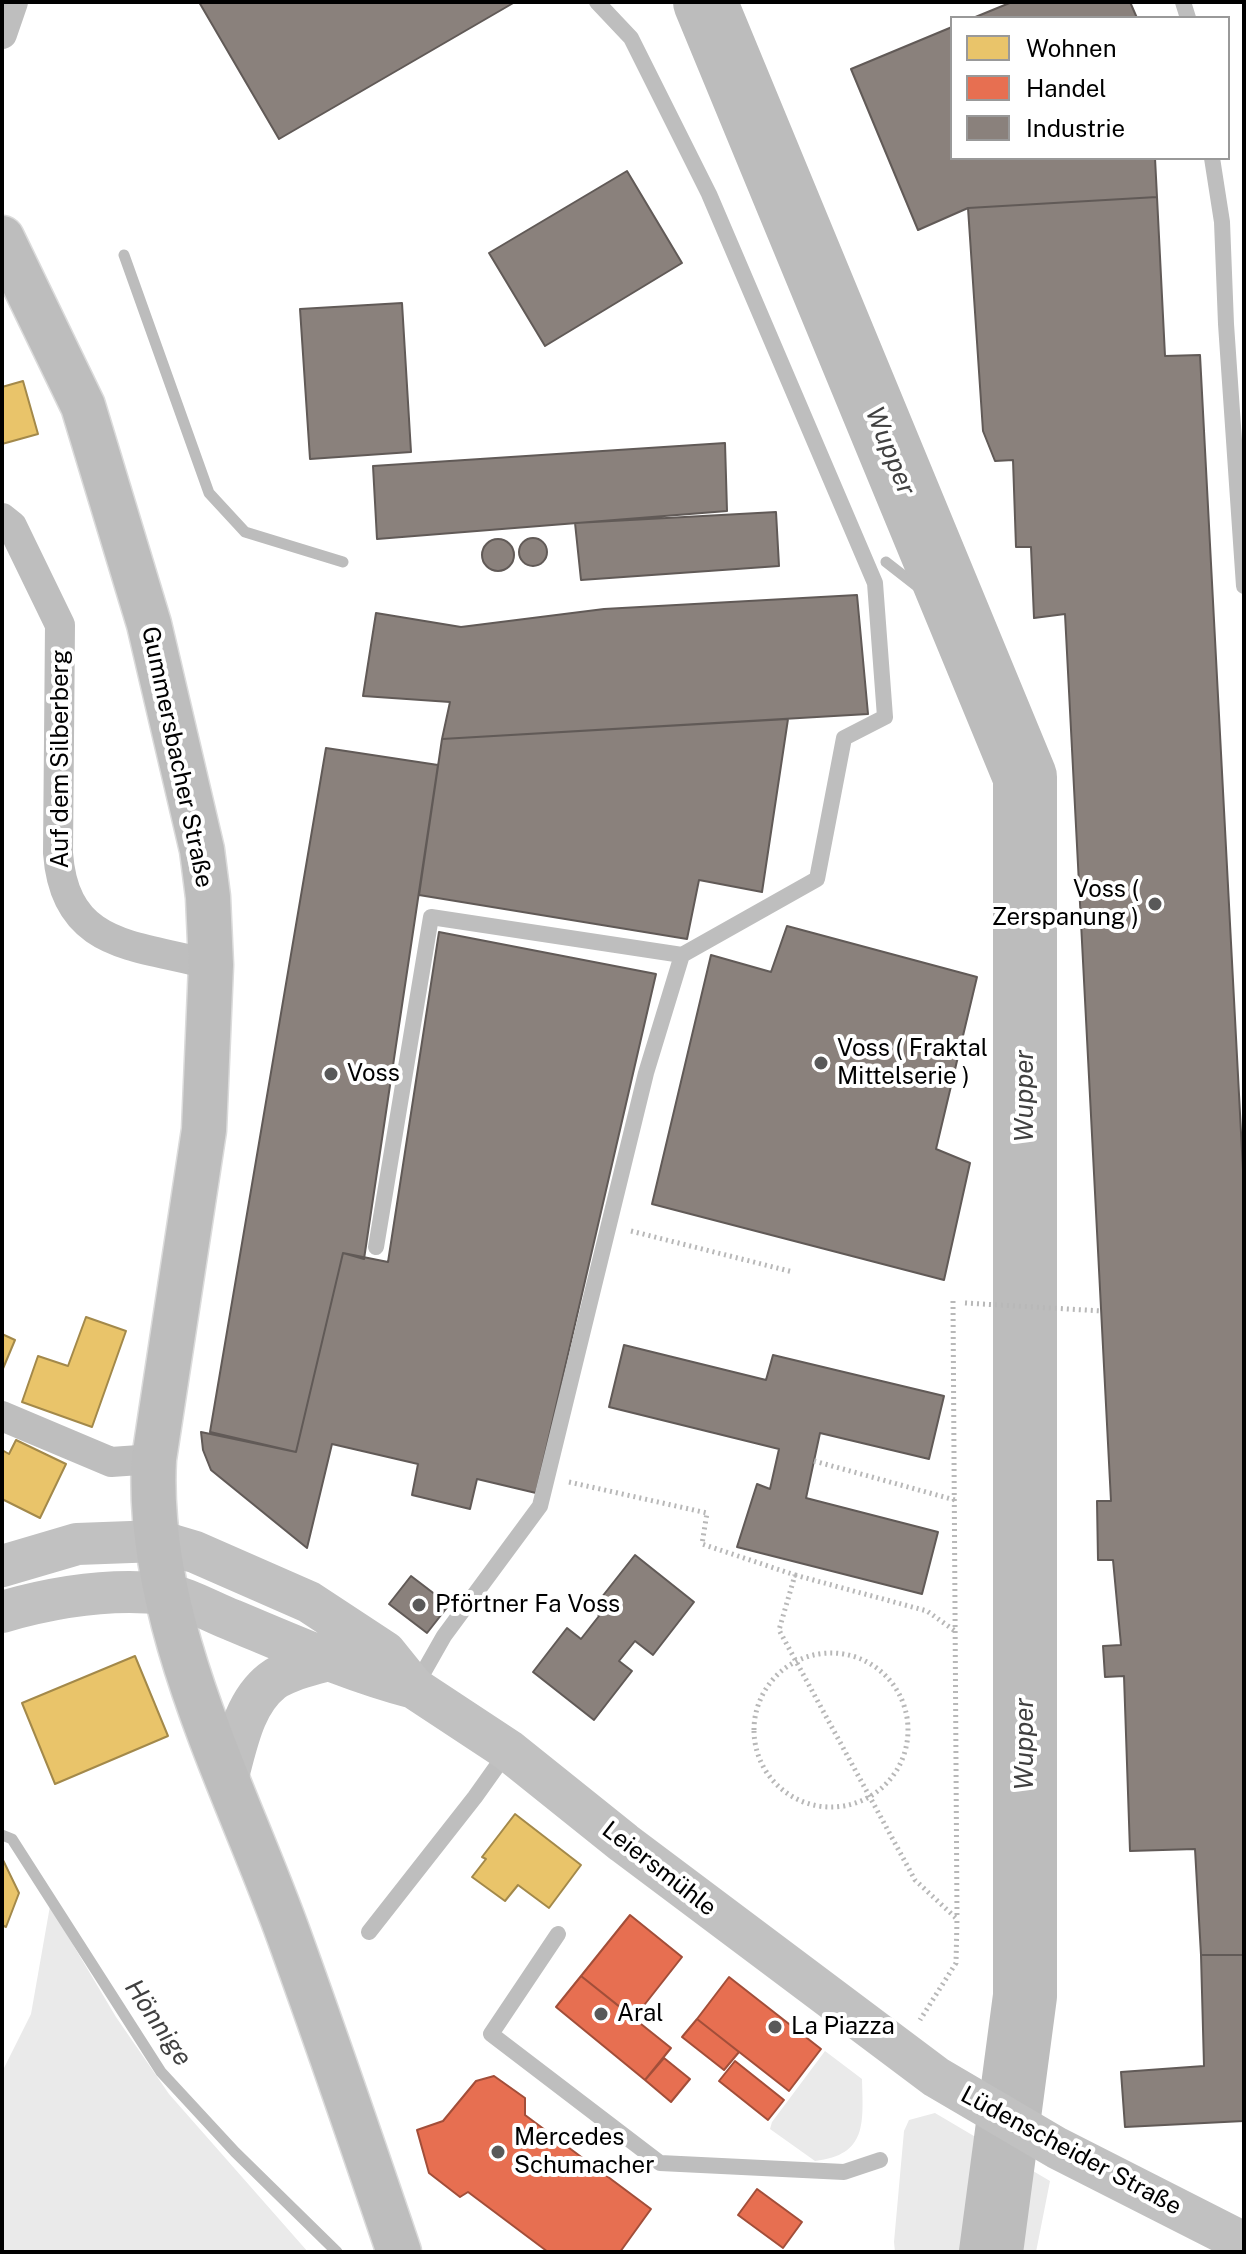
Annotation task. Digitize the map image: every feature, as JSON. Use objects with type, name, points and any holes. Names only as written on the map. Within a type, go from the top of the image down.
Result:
[{"type":"main road","name":"Gummersbacher Straße","points":[[2,238],[83,406],[149,624],[202,850],[208,897],[211,965],[204,1130],[154,1459],[154,1510],[167,1594],[190,1676],[289,1936],[399,2252]]},
{"type":"main road","name":"Leiersmühle","points":[[2,1566],[77,1544],[158,1541],[195,1552],[309,1602],[385,1652],[414,1688],[508,1750],[647,1861],[902,2052]]},
{"type":"main road","name":"Leiersmühle","points":[[2,1612],[86,1594],[167,1594],[371,1677],[414,1688]]},
{"type":"main road","points":[[228,1776],[241,1727],[256,1699],[273,1681],[331,1659]]},
{"type":"main road","name":"Lüdenscheider Straße","points":[[902,2052],[936,2077],[1057,2148],[1244,2243]]},
{"type":"street","points":[[2,34],[13,2]]},
{"type":"street","name":"Auf dem Silberberg","points":[[2,518],[12,526],[60,625],[58,853],[64,890],[84,918],[110,939],[124,946],[172,954],[211,965]]},
{"type":"street","points":[[2,1416],[111,1462],[154,1459]]},
{"type":"lane","points":[[376,1247],[431,917],[682,955],[817,879],[844,738],[885,717],[875,583],[709,194],[631,38],[597,2]]},
{"type":"lane","points":[[1212,160],[1222,222],[1244,586]]},
{"type":"lane","points":[[414,1688],[444,1636],[540,1506],[646,1073],[682,955]]},
{"type":"lane","points":[[369,1932],[508,1750]]},
{"type":"lane","points":[[558,1934],[491,2034],[660,2163],[844,2172],[880,2160]]},
{"type":"path","points":[[608,1225],[793,1272]]},
{"type":"path","points":[[902,2052],[956,1963],[953,1301]]},
{"type":"path","points":[[965,1303],[1102,1311]]},
{"type":"path","points":[[814,1461],[955,1500]]},
{"type":"path","points":[[546,1477],[707,1513],[702,1544],[795,1575],[927,1611],[956,1632]]},
{"type":"path","points":[[795,1575],[779,1630],[915,1880],[957,1919]]},
{"type":"path","points":[[837,1652],[864,1659],[884,1673],[900,1695],[907,1718],[907,1745],[896,1771],[869,1799],[834,1807],[808,1804],[778,1787],[763,1769],[754,1743],[753,1720],[760,1696],[776,1674],[796,1661],[817,1653],[837,1652]]},
{"type":"shaded area","points":[[50,1906],[116,2017],[169,2094],[308,2252],[2,2252],[2,2072],[31,2014]]},
{"type":"shaded area","points":[[825,2051],[862,2079],[862,2122],[859,2134],[845,2152],[815,2161],[770,2129]]},
{"type":"shaded area","points":[[935,2113],[1050,2181],[1036,2252],[895,2252],[904,2131],[909,2120]]},
{"type":"building: Wohnen","points":[[23,381],[38,434],[2,444],[2,387]]},
{"type":"building: Wohnen","points":[[86,1317],[126,1331],[92,1427],[22,1402],[38,1356],[68,1366]]},
{"type":"building: Wohnen","points":[[2,1334],[15,1340],[2,1371]]},
{"type":"building: Wohnen","points":[[16,1440],[66,1464],[40,1518],[2,1499],[2,1450],[9,1454]]},
{"type":"building: Wohnen","points":[[135,1656],[168,1736],[55,1784],[22,1703]]},
{"type":"building: Wohnen","points":[[515,1814],[581,1865],[549,1908],[518,1885],[505,1901],[472,1877],[486,1859],[482,1857]]},
{"type":"building: Wohnen","points":[[2,1858],[19,1893],[6,1927],[2,1925]]},
{"type":"building: Handel","points":[[630,1915],[682,1957],[634,2018],[581,1976]]},
{"type":"building: Handel","points":[[581,1976],[671,2048],[645,2080],[556,2007]]},
{"type":"building: Handel","points":[[729,1977],[821,2049],[789,2091],[697,2019]]},
{"type":"building: Handel","points":[[697,2019],[739,2052],[724,2070],[682,2037]]},
{"type":"building: Handel","points":[[664,2058],[690,2079],[671,2102],[645,2080]]},
{"type":"building: Handel","points":[[735,2061],[784,2100],[768,2120],[719,2081]]},
{"type":"building: Handel","name":"Mercedes Schumacher","points":[[494,2076],[525,2098],[525,2115],[651,2209],[620,2252],[548,2252],[468,2192],[460,2197],[429,2173],[417,2130],[443,2121],[476,2081]]},
{"type":"building: Handel","points":[[757,2189],[802,2222],[783,2248],[738,2215]]},
{"type":"building: Industrie","points":[[199,2],[515,2],[279,139]]},
{"type":"building: Industrie","points":[[1012,2],[1130,2],[1136,16],[978,16]]},
{"type":"building: Industrie","points":[[950,28],[950,160],[1155,160],[1157,197],[968,208],[918,230],[851,69]]},
{"type":"building: Industrie","points":[[627,171],[682,263],[545,346],[489,253]]},
{"type":"building: Industrie","name":"Voss ( Zerspanung )","points":[[1157,197],[1165,356],[1200,355],[1244,1189],[1244,1955],[1201,1955],[1195,1849],[1130,1851],[1124,1676],[1105,1677],[1103,1646],[1121,1645],[1113,1560],[1098,1560],[1097,1501],[1111,1501],[1065,614],[1034,618],[1031,547],[1016,547],[1013,460],[995,461],[983,431],[968,208]]},
{"type":"building: Industrie","points":[[402,303],[411,452],[310,459],[300,309]]},
{"type":"building: Industrie","points":[[725,443],[727,511],[377,539],[373,466]]},
{"type":"building: Industrie","points":[[776,512],[779,566],[581,580],[575,523]]},
{"type":"building: Industrie","points":[[533,538],[543,542],[547,552],[543,562],[533,566],[523,562],[519,552],[523,542]]},
{"type":"building: Industrie","points":[[498,539],[509,544],[514,555],[509,566],[498,571],[487,566],[482,555],[487,544]]},
{"type":"building: Industrie","points":[[857,595],[868,714],[442,739],[450,702],[363,696],[376,613],[461,627],[604,609]]},
{"type":"building: Industrie","points":[[788,719],[762,892],[699,880],[687,939],[419,895],[442,739]]},
{"type":"building: Industrie","name":"Voss","points":[[326,748],[438,765],[364,1259],[343,1253],[296,1452],[210,1432]]},
{"type":"building: Industrie","name":"Voss ( Fraktal Mittelserie )","points":[[787,926],[977,977],[936,1149],[970,1163],[944,1280],[652,1204],[711,955],[771,972]]},
{"type":"building: Industrie","points":[[439,932],[656,974],[536,1493],[477,1479],[470,1509],[412,1495],[418,1464],[332,1444],[307,1548],[211,1470],[203,1450],[201,1432],[296,1452],[343,1253],[388,1262]]},
{"type":"building: Industrie","points":[[624,1345],[766,1380],[773,1355],[944,1396],[929,1459],[820,1433],[806,1498],[938,1532],[922,1594],[737,1547],[757,1484],[770,1489],[779,1449],[609,1407]]},
{"type":"building: Industrie","points":[[635,1555],[694,1602],[653,1655],[635,1641],[619,1661],[632,1671],[594,1720],[533,1672],[567,1628],[581,1639],[599,1616],[594,1607]]},
{"type":"building: Industrie","name":"Pförtner Fa Voss","points":[[411,1576],[449,1605],[427,1633],[389,1604]]},
{"type":"building: Industrie","points":[[1201,1955],[1244,1955],[1244,2121],[1125,2127],[1121,2072],[1204,2066]]},
{"type":"waterway","name":"Wupper","points":[[705,2],[1025,777],[1025,1996],[991,2252]]},
{"type":"waterway","points":[[124,255],[209,493],[245,532],[343,562]]},
{"type":"waterway","points":[[886,562],[959,619]]},
{"type":"waterway","name":"Hönnige","points":[[2,1835],[12,1839],[161,2072],[235,2152],[337,2252]]},
{"type":"place","name":"Voss ( Zerspanung )","points":[[1155,904]]},
{"type":"place","name":"Voss ( Fraktal Mittelserie )","points":[[821,1063]]},
{"type":"place","name":"Voss","points":[[331,1074]]},
{"type":"place","name":"Pförtner Fa Voss","points":[[419,1605]]},
{"type":"place","name":"Aral","points":[[601,2014]]},
{"type":"place","name":"La Piazza","points":[[775,2027]]},
{"type":"place","name":"Mercedes Schumacher","points":[[498,2152]]}]
